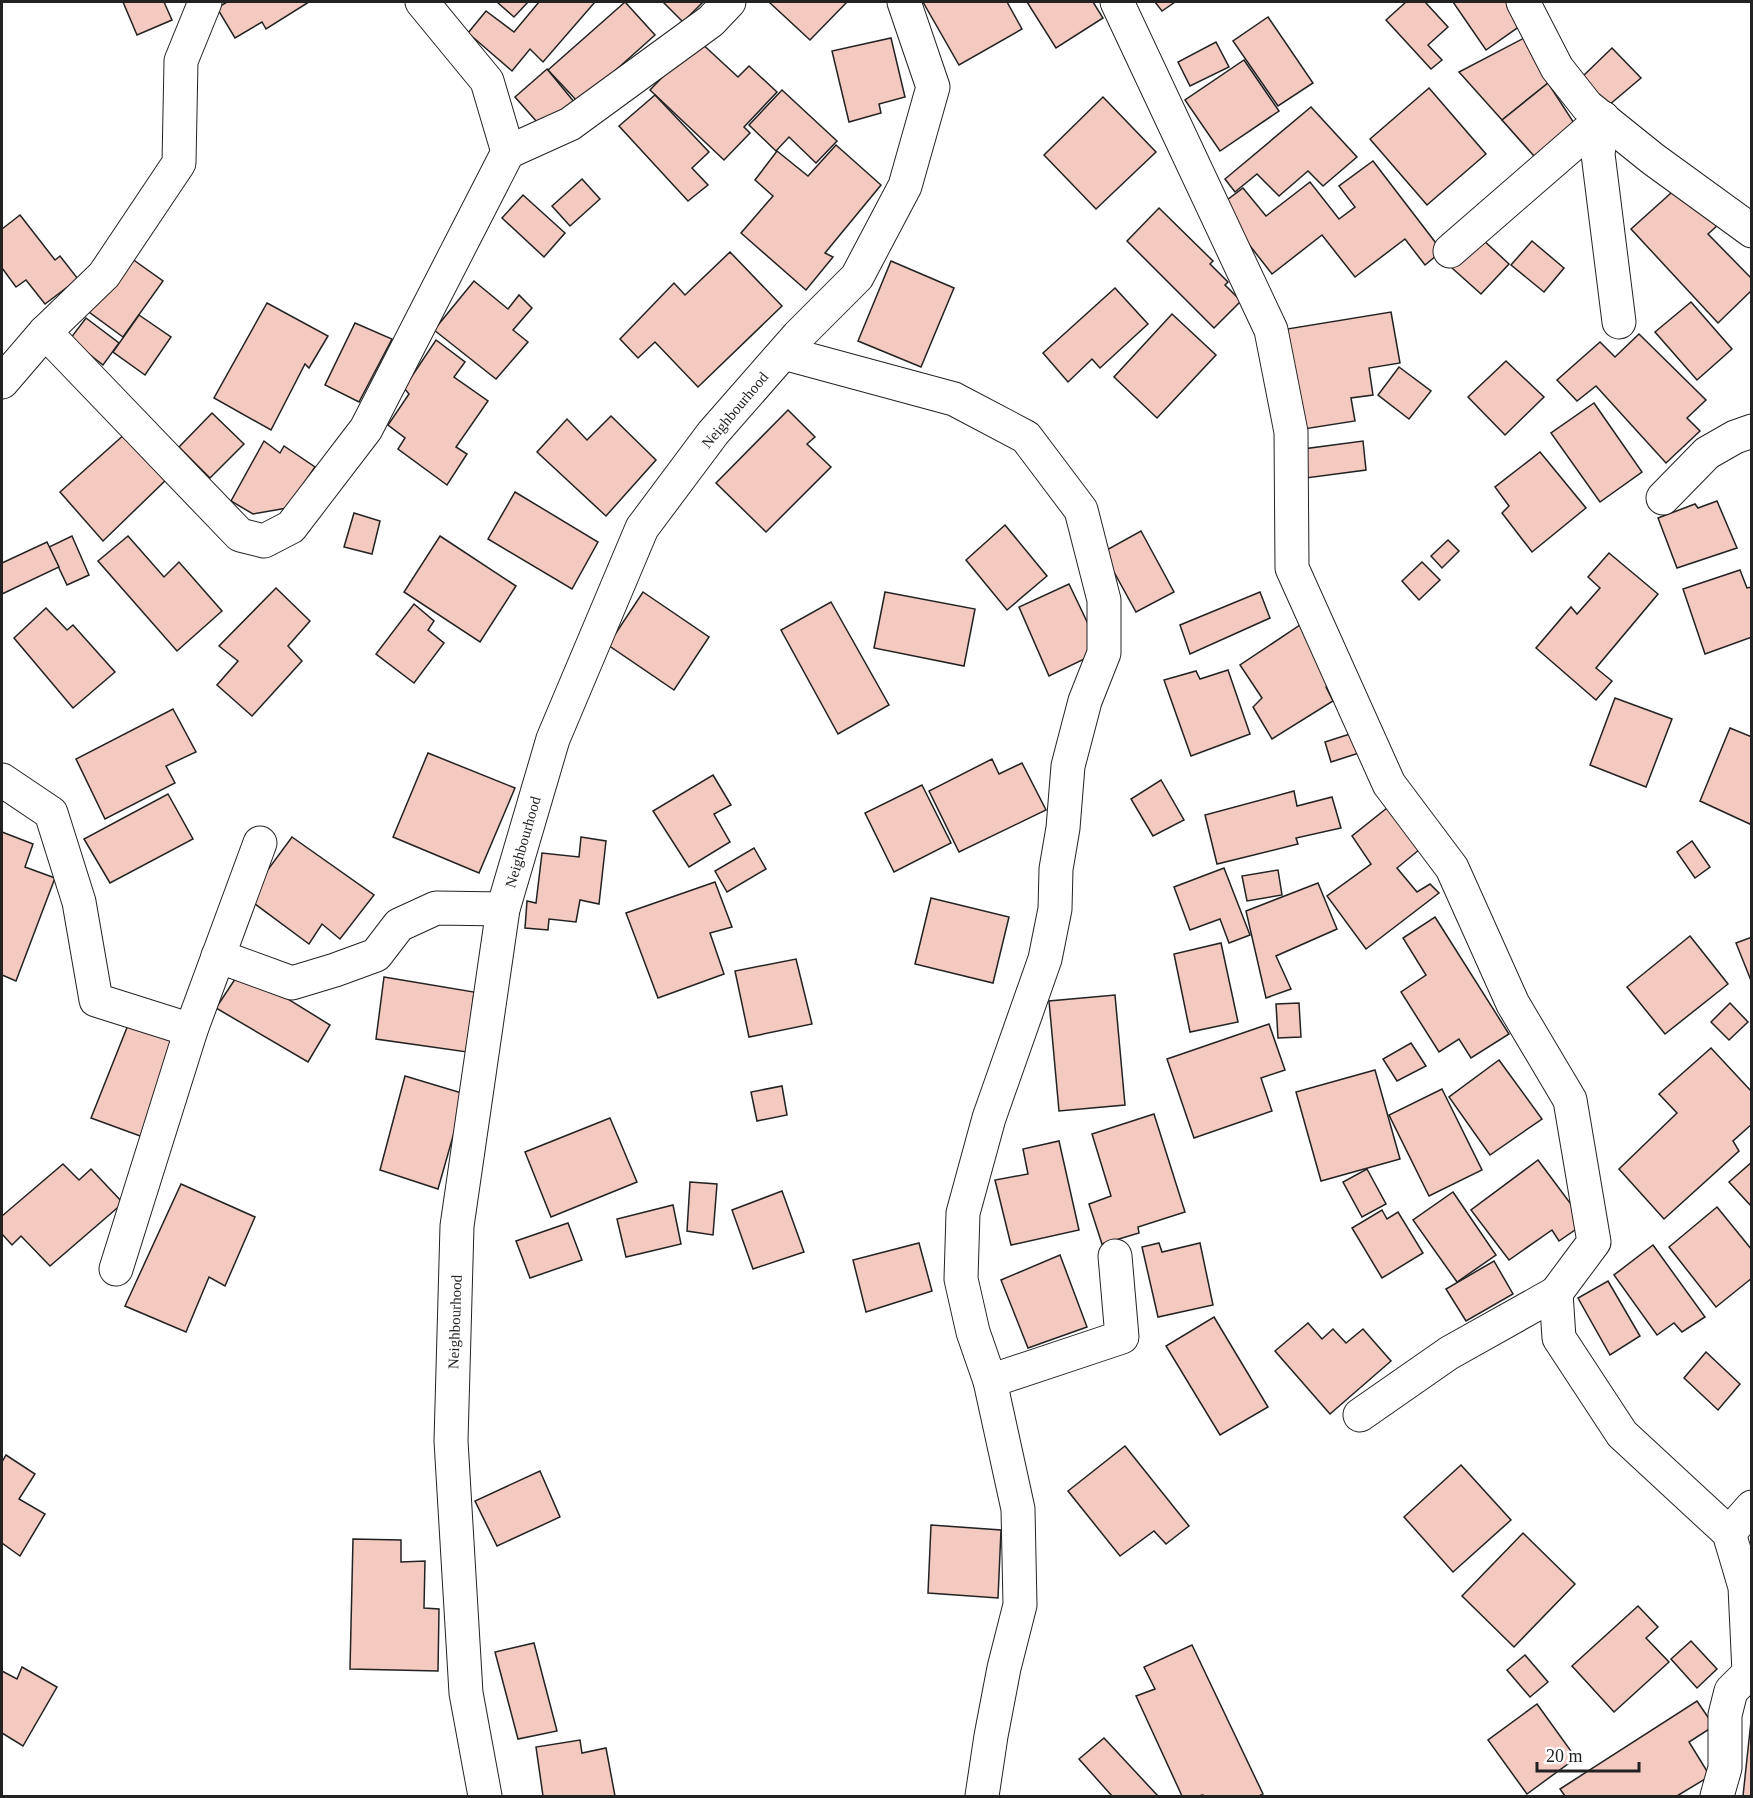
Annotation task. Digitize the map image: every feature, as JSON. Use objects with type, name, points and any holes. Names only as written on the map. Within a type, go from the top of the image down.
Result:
[{"type":"street","points":[[2,382],[45,332],[104,275],[179,163],[181,62],[205,2]]},
{"type":"street","points":[[422,2],[487,81],[507,152]]},
{"type":"street","points":[[45,332],[240,535],[264,541],[291,527],[366,429],[507,152],[570,124],[711,21],[729,2]]},
{"type":"street","name":"Neighbourhood","points":[[485,1797],[466,1693],[451,1441],[457,1226],[503,909],[553,740],[642,528],[713,433],[798,336],[857,277],[905,186],[933,87],[904,2]]},
{"type":"street","points":[[1117,2],[1271,330],[1291,432],[1292,568],[1389,784],[1452,868],[1514,1004],[1570,1100],[1594,1242],[1556,1293],[1449,1353],[1360,1415]]},
{"type":"street","points":[[1523,2],[1557,68],[1587,106],[1653,159],[1752,231]]},
{"type":"street","points":[[1450,250],[1603,118]]},
{"type":"street","points":[[1603,118],[1598,154],[1620,322]]},
{"type":"street","points":[[784,353],[954,399],[1026,437],[1082,510],[1104,600],[1104,653],[1085,701],[1068,766],[1064,828],[1056,869],[1055,909],[1045,959],[989,1118],[963,1213],[962,1279],[973,1332],[990,1381],[1018,1509],[1020,1605],[1004,1668],[982,1797]]},
{"type":"street","points":[[1663,498],[1707,453],[1735,437],[1752,431]]},
{"type":"street","points":[[2,780],[51,813],[79,902],[96,1000],[191,1030]]},
{"type":"street","points":[[116,1269],[191,1030],[260,843]]},
{"type":"street","points":[[218,956],[292,983],[376,955],[399,925],[436,908],[503,909]]},
{"type":"street","points":[[990,1381],[1122,1337],[1115,1256]]},
{"type":"street","points":[[1556,1293],[1559,1338],[1622,1434],[1729,1533],[1745,1587],[1749,1673],[1731,1691],[1725,1715],[1725,1768],[1717,1797]]},
{"type":"street","points":[[1729,1533],[1752,1506]]},
{"type":"building","points":[[123,2],[164,2],[172,20],[137,35]]},
{"type":"building","points":[[227,2],[309,2],[266,29],[262,22],[235,38],[217,8]]},
{"type":"building","points":[[497,2],[528,2],[514,17]]},
{"type":"building","points":[[539,2],[595,2],[543,62],[530,49],[512,71],[468,33],[486,11],[514,32]]},
{"type":"building","points":[[625,2],[655,35],[579,103],[548,70]]},
{"type":"building","points":[[663,2],[703,2],[683,22]]},
{"type":"building","points":[[769,2],[847,2],[810,40]]},
{"type":"building","points":[[923,2],[1007,2],[1022,29],[959,65]]},
{"type":"building","points":[[1027,2],[1093,2],[1103,18],[1056,48]]},
{"type":"building","points":[[1155,2],[1175,2],[1162,11]]},
{"type":"building","points":[[1406,2],[1425,2],[1448,27],[1428,45],[1442,60],[1431,69],[1386,20]]},
{"type":"building","points":[[1453,2],[1513,2],[1527,21],[1486,50]]},
{"type":"building","points":[[1268,17],[1313,83],[1278,106],[1233,41]]},
{"type":"building","points":[[1526,37],[1548,83],[1502,120],[1459,72]]},
{"type":"building","points":[[891,38],[905,97],[879,104],[881,113],[849,122],[832,51]]},
{"type":"building","points":[[698,40],[738,77],[749,66],[777,92],[744,127],[750,133],[724,160],[650,90]]},
{"type":"building","points":[[1216,42],[1229,67],[1190,86],[1178,62]]},
{"type":"building","points":[[1612,48],[1641,78],[1609,105],[1582,77]]},
{"type":"building","points":[[1244,60],[1279,111],[1220,151],[1185,100]]},
{"type":"building","points":[[547,69],[575,103],[544,130],[515,97]]},
{"type":"building","points":[[1548,83],[1574,123],[1534,156],[1502,120]]},
{"type":"building","points":[[1429,88],[1486,154],[1427,205],[1370,139]]},
{"type":"building","points":[[782,90],[837,141],[816,163],[789,137],[776,151],[749,125]]},
{"type":"building","points":[[655,95],[709,152],[692,168],[708,185],[688,201],[619,126]]},
{"type":"building","points":[[1103,97],[1156,152],[1096,209],[1044,155]]},
{"type":"building","points":[[1311,107],[1357,157],[1323,186],[1308,171],[1279,196],[1257,174],[1235,192],[1225,179]]},
{"type":"building","points":[[836,145],[881,185],[825,253],[833,257],[806,290],[741,233],[773,196],[755,180],[777,151],[808,176]]},
{"type":"building","points":[[1373,161],[1442,251],[1425,265],[1405,239],[1355,277],[1322,235],[1272,274],[1219,206],[1243,188],[1266,216],[1310,182],[1339,219],[1355,207],[1339,186]]},
{"type":"building","points":[[582,179],[600,199],[570,226],[552,206]]},
{"type":"building","points":[[1681,184],[1718,225],[1708,234],[1752,279],[1752,290],[1718,323],[1631,229]]},
{"type":"building","points":[[523,195],[565,233],[544,257],[502,218]]},
{"type":"building","points":[[1159,208],[1213,261],[1210,264],[1228,282],[1225,285],[1241,301],[1214,328],[1127,241]]},
{"type":"building","points":[[20,215],[55,260],[60,256],[78,279],[45,304],[26,280],[16,287],[2,268],[2,229]]},
{"type":"building","points":[[1480,237],[1509,264],[1481,294],[1452,268]]},
{"type":"building","points":[[1532,241],[1564,268],[1544,292],[1511,265]]},
{"type":"building","points":[[730,252],[782,306],[698,387],[655,342],[638,358],[620,339],[674,283],[685,295]]},
{"type":"building","points":[[128,256],[163,281],[123,337],[89,312]]},
{"type":"building","points":[[891,261],[954,288],[921,367],[858,341]]},
{"type":"building","points":[[474,281],[508,309],[519,295],[532,308],[513,330],[528,342],[496,379],[434,330]]},
{"type":"building","points":[[1115,288],[1148,324],[1100,368],[1092,359],[1068,382],[1043,353]]},
{"type":"building","points":[[1691,302],[1732,349],[1697,380],[1655,332]]},
{"type":"building","points":[[267,303],[328,336],[309,368],[305,364],[271,430],[214,398]]},
{"type":"building","points":[[1391,312],[1400,363],[1369,368],[1373,395],[1351,398],[1355,421],[1304,429],[1287,329]]},
{"type":"building","points":[[1172,314],[1216,355],[1157,418],[1114,377]]},
{"type":"building","points":[[139,315],[171,337],[145,375],[113,352]]},
{"type":"building","points":[[86,318],[119,343],[103,365],[70,339]]},
{"type":"building","points":[[355,323],[392,339],[359,402],[325,385]]},
{"type":"building","points":[[1639,334],[1706,400],[1687,418],[1700,431],[1666,463],[1596,386],[1577,401],[1557,380],[1600,342],[1615,357]]},
{"type":"building","points":[[436,340],[465,362],[454,377],[488,401],[456,447],[467,454],[447,485],[398,449],[405,438],[388,425],[409,394],[404,388]]},
{"type":"building","points":[[1506,361],[1544,397],[1505,435],[1468,397]]},
{"type":"building","points":[[1399,367],[1431,391],[1409,419],[1378,395]]},
{"type":"building","points":[[1594,403],[1642,472],[1600,502],[1551,433]]},
{"type":"building","points":[[788,410],[815,437],[807,444],[831,467],[766,532],[716,483]]},
{"type":"building","points":[[212,413],[244,444],[210,478],[179,447]]},
{"type":"building","points":[[611,416],[656,460],[606,516],[537,452],[567,419],[587,440]]},
{"type":"building","points":[[126,433],[169,477],[103,541],[60,492]]},
{"type":"building","points":[[264,441],[280,453],[284,446],[315,467],[287,508],[253,514],[231,501]]},
{"type":"building","points":[[1363,441],[1366,470],[1306,478],[1303,449]]},
{"type":"building","points":[[1540,452],[1586,508],[1532,552],[1502,513],[1509,506],[1495,487]]},
{"type":"building","points":[[515,492],[598,542],[572,589],[488,539]]},
{"type":"building","points":[[1717,501],[1737,548],[1677,568],[1658,518],[1695,504],[1698,508]]},
{"type":"building","points":[[354,513],[380,521],[372,554],[344,547]]},
{"type":"building","points":[[1005,525],[1047,576],[1007,610],[966,560]]},
{"type":"building","points":[[1141,531],[1174,592],[1136,612],[1103,552]]},
{"type":"building","points":[[72,536],[89,575],[67,585],[49,547]]},
{"type":"building","points":[[128,536],[164,577],[179,562],[222,611],[177,651],[98,561]]},
{"type":"building","points":[[440,536],[516,586],[480,642],[404,592]]},
{"type":"building","points":[[1448,540],[1459,551],[1442,568],[1431,556]]},
{"type":"building","points":[[47,542],[59,567],[2,594],[2,563]]},
{"type":"building","points":[[1609,553],[1658,594],[1596,668],[1612,681],[1596,700],[1536,648],[1571,607],[1577,614],[1600,588],[1588,577]]},
{"type":"building","points":[[1422,562],[1440,580],[1419,600],[1402,581]]},
{"type":"building","points":[[1740,570],[1747,588],[1752,587],[1752,637],[1705,654],[1683,589]]},
{"type":"building","points":[[1069,584],[1101,651],[1049,676],[1019,607]]},
{"type":"building","points":[[276,588],[310,621],[288,646],[302,661],[252,716],[217,685],[238,661],[219,646]]},
{"type":"building","points":[[643,592],[709,637],[674,690],[608,645]]},
{"type":"building","points":[[885,592],[975,609],[964,666],[874,648]]},
{"type":"building","points":[[1260,592],[1270,618],[1190,654],[1180,625]]},
{"type":"building","points":[[831,602],[889,705],[838,734],[781,630]]},
{"type":"building","points":[[414,604],[434,621],[428,630],[444,643],[414,683],[376,654]]},
{"type":"building","points":[[46,608],[67,630],[73,625],[115,672],[73,708],[14,638]]},
{"type":"building","points":[[1300,625],[1336,681],[1326,687],[1333,701],[1272,739],[1253,707],[1262,698],[1240,665]]},
{"type":"building","points":[[1228,670],[1250,734],[1191,756],[1164,680],[1196,671],[1200,679]]},
{"type":"building","points":[[1615,698],[1672,719],[1646,787],[1590,765]]},
{"type":"building","points":[[173,709],[196,752],[166,766],[175,783],[105,819],[76,759]]},
{"type":"building","points":[[1730,728],[1752,737],[1752,825],[1700,801]]},
{"type":"building","points":[[1353,733],[1359,753],[1331,762],[1325,742]]},
{"type":"building","points":[[428,753],[515,788],[479,873],[393,837]]},
{"type":"building","points":[[992,759],[999,774],[1022,763],[1046,810],[959,852],[929,791]]},
{"type":"building","points":[[713,775],[731,805],[714,814],[730,842],[689,867],[653,811]]},
{"type":"building","points":[[1161,780],[1184,820],[1153,836],[1131,799]]},
{"type":"building","points":[[922,785],[951,843],[894,872],[865,813]]},
{"type":"building","points":[[1294,791],[1297,806],[1332,797],[1341,828],[1296,838],[1298,844],[1217,864],[1205,815]]},
{"type":"building","points":[[168,794],[193,839],[110,883],[84,839]]},
{"type":"building","points":[[1392,804],[1425,845],[1397,868],[1417,892],[1430,884],[1439,893],[1366,949],[1327,896],[1371,864],[1352,836]]},
{"type":"building","points":[[2,832],[33,844],[25,867],[55,878],[16,981],[2,975]]},
{"type":"building","points":[[292,837],[374,895],[340,939],[322,924],[309,944],[247,898]]},
{"type":"building","points":[[581,837],[606,841],[599,904],[580,900],[576,922],[549,919],[548,930],[525,928],[527,901],[536,903],[542,853],[579,857]]},
{"type":"building","points":[[1692,841],[1710,867],[1695,878],[1677,852]]},
{"type":"building","points":[[754,848],[766,869],[727,892],[715,871]]},
{"type":"building","points":[[1224,868],[1250,935],[1229,943],[1220,919],[1190,930],[1174,887]]},
{"type":"building","points":[[1278,870],[1282,895],[1247,901],[1242,876]]},
{"type":"building","points":[[715,882],[732,927],[710,933],[724,974],[658,998],[626,913]]},
{"type":"building","points":[[1318,883],[1337,929],[1276,956],[1291,989],[1266,998],[1246,911]]},
{"type":"building","points":[[931,898],[1009,917],[993,983],[915,964]]},
{"type":"building","points":[[1435,917],[1509,1034],[1471,1058],[1459,1039],[1439,1052],[1401,992],[1426,975],[1403,938]]},
{"type":"building","points":[[1690,936],[1728,984],[1665,1034],[1627,987]]},
{"type":"building","points":[[1752,937],[1752,983],[1736,943]]},
{"type":"building","points":[[1221,943],[1238,1022],[1190,1032],[1174,954]]},
{"type":"building","points":[[796,959],[812,1024],[749,1037],[735,971]]},
{"type":"building","points":[[241,970],[330,1025],[308,1062],[216,1008]]},
{"type":"building","points":[[384,977],[474,992],[467,1052],[376,1039]]},
{"type":"building","points":[[1115,995],[1125,1105],[1059,1111],[1049,1001]]},
{"type":"building","points":[[1299,1003],[1301,1037],[1278,1038],[1276,1004]]},
{"type":"building","points":[[1730,1003],[1748,1022],[1729,1040],[1711,1022]]},
{"type":"building","points":[[1269,1024],[1285,1070],[1261,1078],[1272,1111],[1194,1138],[1167,1059]]},
{"type":"building","points":[[128,1025],[179,1044],[143,1137],[91,1118]]},
{"type":"building","points":[[1411,1043],[1426,1066],[1397,1081],[1383,1059]]},
{"type":"building","points":[[1711,1048],[1752,1092],[1752,1124],[1733,1141],[1739,1151],[1664,1219],[1619,1169],[1677,1113],[1659,1094]]},
{"type":"building","points":[[1499,1060],[1542,1119],[1490,1155],[1449,1097]]},
{"type":"building","points":[[1375,1070],[1400,1159],[1321,1181],[1296,1092]]},
{"type":"building","points":[[405,1076],[465,1094],[438,1189],[380,1170]]},
{"type":"building","points":[[782,1086],[787,1115],[757,1121],[751,1092]]},
{"type":"building","points":[[1442,1089],[1482,1170],[1429,1196],[1389,1115]]},
{"type":"building","points":[[1154,1114],[1185,1212],[1138,1227],[1139,1233],[1102,1244],[1089,1204],[1111,1196],[1092,1134]]},
{"type":"building","points":[[610,1118],[637,1182],[551,1217],[525,1152]]},
{"type":"building","points":[[1059,1141],[1079,1230],[1011,1245],[995,1180],[1028,1174],[1023,1149]]},
{"type":"building","points":[[1538,1160],[1585,1223],[1559,1241],[1552,1230],[1509,1260],[1471,1210]]},
{"type":"building","points":[[1752,1162],[1752,1207],[1729,1182]]},
{"type":"building","points":[[63,1164],[79,1180],[91,1169],[123,1203],[50,1266],[21,1236],[12,1245],[2,1234],[2,1216]]},
{"type":"building","points":[[1367,1169],[1386,1204],[1362,1217],[1343,1182]]},
{"type":"building","points":[[690,1182],[717,1184],[713,1235],[687,1231]]},
{"type":"building","points":[[181,1184],[255,1217],[225,1286],[209,1277],[186,1332],[125,1306]]},
{"type":"building","points":[[782,1191],[804,1252],[753,1269],[732,1210]]},
{"type":"building","points":[[1453,1192],[1496,1255],[1457,1282],[1413,1220]]},
{"type":"building","points":[[673,1205],[681,1244],[626,1257],[617,1219]]},
{"type":"building","points":[[1717,1207],[1752,1250],[1752,1278],[1716,1307],[1669,1247]]},
{"type":"building","points":[[1382,1210],[1387,1219],[1398,1212],[1423,1253],[1382,1278],[1352,1228]]},
{"type":"building","points":[[568,1223],[582,1260],[530,1278],[516,1241]]},
{"type":"building","points":[[919,1243],[932,1291],[866,1312],[853,1260]]},
{"type":"building","points":[[1159,1243],[1162,1252],[1200,1243],[1213,1305],[1158,1317],[1142,1247]]},
{"type":"building","points":[[1653,1245],[1705,1317],[1682,1332],[1674,1323],[1657,1335],[1614,1275]]},
{"type":"building","points":[[1060,1255],[1087,1327],[1028,1348],[1001,1280]]},
{"type":"building","points":[[1494,1261],[1513,1294],[1466,1321],[1446,1289]]},
{"type":"building","points":[[1608,1281],[1640,1336],[1610,1355],[1578,1298]]},
{"type":"building","points":[[1214,1317],[1268,1407],[1220,1435],[1166,1346]]},
{"type":"building","points":[[1308,1323],[1322,1339],[1333,1329],[1346,1343],[1363,1329],[1391,1361],[1330,1414],[1275,1351]]},
{"type":"building","points":[[1706,1352],[1740,1384],[1718,1410],[1684,1378]]},
{"type":"building","points":[[1125,1446],[1189,1526],[1166,1544],[1154,1531],[1120,1556],[1068,1491]]},
{"type":"building","points":[[6,1455],[35,1474],[19,1499],[45,1514],[20,1556],[2,1543],[2,1462]]},
{"type":"building","points":[[1461,1465],[1511,1520],[1453,1572],[1404,1517]]},
{"type":"building","points":[[540,1471],[560,1517],[497,1546],[475,1501]]},
{"type":"building","points":[[931,1525],[1001,1530],[998,1598],[928,1593]]},
{"type":"building","points":[[1523,1533],[1575,1584],[1514,1647],[1462,1596]]},
{"type":"building","points":[[353,1539],[401,1540],[401,1562],[425,1561],[424,1608],[439,1609],[438,1671],[350,1669]]},
{"type":"building","points":[[1638,1606],[1658,1627],[1646,1638],[1669,1662],[1614,1712],[1572,1666]]},
{"type":"building","points":[[1691,1641],[1717,1669],[1697,1688],[1671,1659]]},
{"type":"building","points":[[534,1643],[557,1731],[518,1739],[495,1652]]},
{"type":"building","points":[[1192,1645],[1263,1794],[1259,1796],[1182,1796],[1136,1696],[1155,1689],[1144,1667]]},
{"type":"building","points":[[1525,1655],[1548,1682],[1530,1697],[1507,1670]]},
{"type":"building","points":[[22,1667],[57,1687],[23,1746],[2,1733],[2,1671],[17,1679]]},
{"type":"building","points":[[1697,1701],[1714,1726],[1689,1742],[1710,1776],[1677,1796],[1565,1796],[1560,1789]]},
{"type":"building","points":[[1537,1704],[1576,1758],[1527,1794],[1488,1740]]},
{"type":"building","points":[[1751,1721],[1752,1796],[1743,1796]]},
{"type":"building","points":[[1104,1738],[1158,1796],[1112,1796],[1079,1759]]},
{"type":"building","points":[[580,1740],[582,1753],[606,1748],[615,1796],[543,1796],[536,1747]]}]
